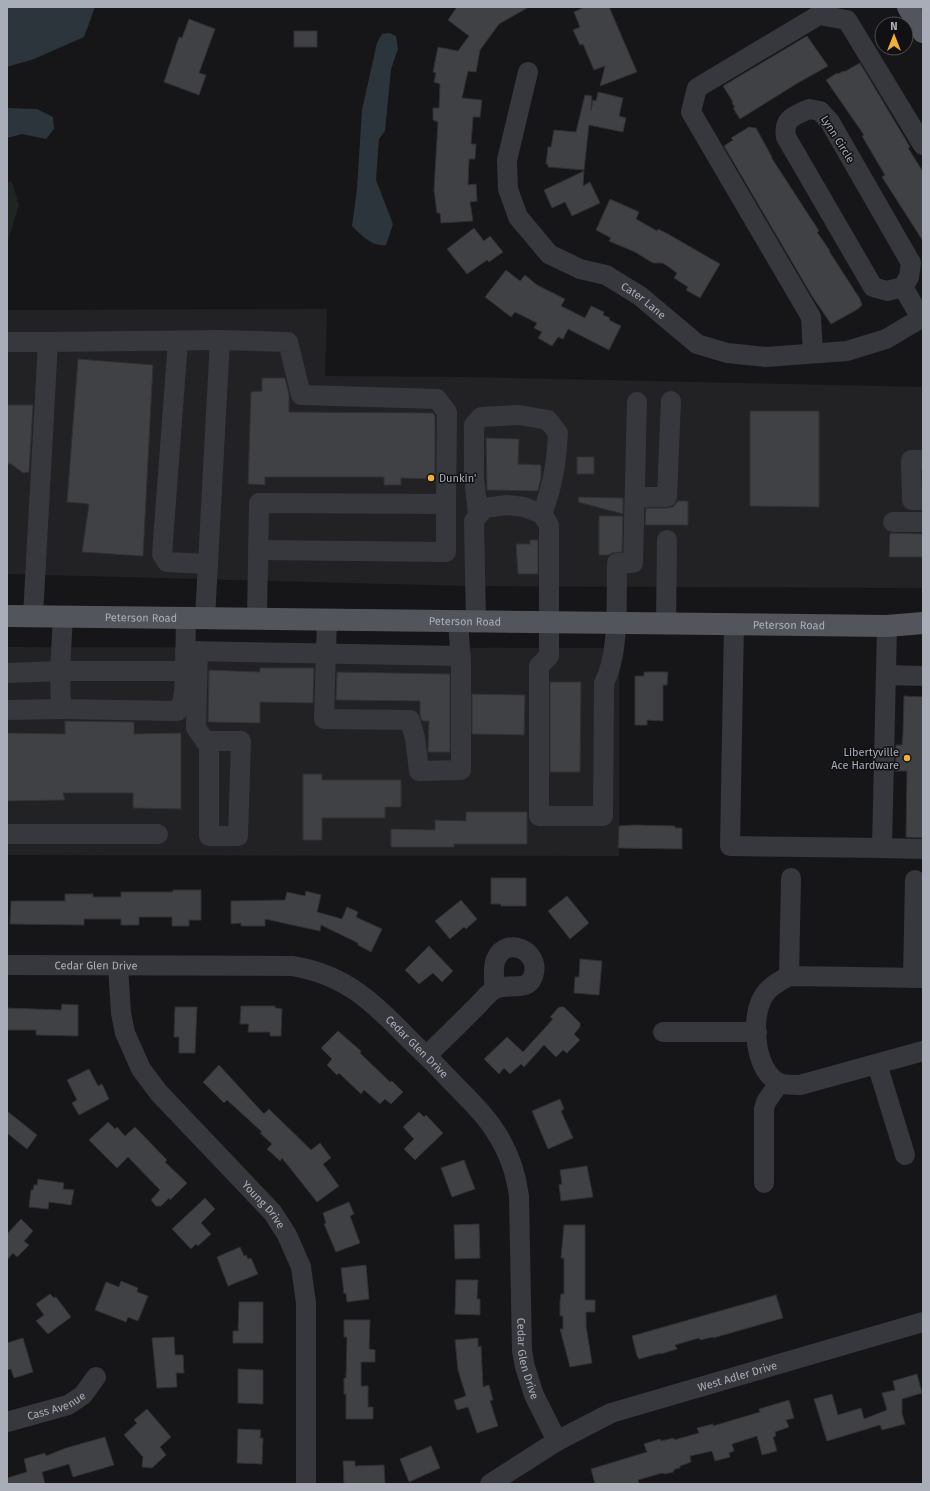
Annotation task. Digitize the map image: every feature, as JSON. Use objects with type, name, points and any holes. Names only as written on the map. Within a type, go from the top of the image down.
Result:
[{"type":"main road","points":[[908,7],[923,32]]},
{"type":"main road","name":"Peterson Road","points":[[7,616],[887,626],[923,623]]},
{"type":"street","points":[[813,354],[811,317],[691,112],[697,88],[820,15],[847,20],[923,145]]},
{"type":"street","name":"Cater Lane","points":[[528,72],[507,160],[508,189],[518,217],[549,254],[580,269],[606,275],[634,292],[696,344],[727,353],[766,357],[847,351],[886,339],[922,318]]},
{"type":"street","name":"Lynn Circle","points":[[809,109],[820,111],[830,122],[911,262],[909,277],[903,287],[887,291],[872,287],[786,137],[784,128],[789,119],[809,109]]},
{"type":"street","points":[[903,287],[922,318]]},
{"type":"street","points":[[7,710],[61,709],[177,711],[181,706],[185,671],[191,651],[195,618],[208,564],[220,340]]},
{"type":"street","points":[[7,342],[220,340],[288,342],[301,395],[437,399],[447,412],[446,552],[258,550]]},
{"type":"street","points":[[178,341],[162,554],[166,562],[208,564]]},
{"type":"street","points":[[33,616],[48,342]]},
{"type":"street","points":[[634,497],[666,497],[671,401]]},
{"type":"street","points":[[327,619],[324,719],[410,720],[415,738],[419,771],[461,770],[461,656],[467,621],[474,521],[484,508],[507,505],[524,507],[542,514],[549,525],[549,656],[539,666],[539,816],[603,816],[604,682],[610,673],[613,657],[617,564],[633,563],[637,402]]},
{"type":"street","points":[[478,514],[474,478],[474,425],[481,417],[519,415],[548,420],[558,433],[557,452],[548,500],[542,514]]},
{"type":"street","points":[[923,460],[911,460],[912,500],[923,500]]},
{"type":"street","points":[[257,618],[259,503],[446,504]]},
{"type":"street","points":[[893,522],[923,522]]},
{"type":"street","points":[[666,623],[667,540]]},
{"type":"street","points":[[61,709],[60,671],[63,616]]},
{"type":"street","points":[[734,624],[730,846],[923,848]]},
{"type":"street","points":[[882,848],[887,626]]},
{"type":"street","points":[[191,651],[461,656]]},
{"type":"street","points":[[191,651],[196,728],[205,741],[209,746],[209,836],[238,836],[241,741],[205,741]]},
{"type":"street","points":[[7,673],[60,671],[185,671]]},
{"type":"street","points":[[886,675],[923,676]]},
{"type":"street","points":[[7,834],[158,834]]},
{"type":"street","points":[[790,976],[791,878]]},
{"type":"street","points":[[915,880],[918,978],[790,976],[774,984],[761,1000],[756,1017],[757,1051],[766,1070],[779,1083],[800,1085],[923,1051]]},
{"type":"street","name":"Cedar Glen Drive","points":[[7,965],[292,966],[312,970],[337,980],[359,992],[377,1006],[427,1055],[492,1126],[504,1146],[514,1174],[519,1206],[522,1351],[525,1367],[534,1395],[557,1441]]},
{"type":"street","name":"Young Drive","points":[[118,966],[121,1013],[125,1032],[141,1070],[159,1093],[273,1213],[287,1235],[301,1267],[306,1303],[306,1484]]},
{"type":"street","points":[[427,1055],[494,989]]},
{"type":"street","points":[[663,1032],[757,1032]]},
{"type":"street","points":[[877,1064],[905,1155]]},
{"type":"street","points":[[764,1183],[764,1109],[766,1102],[779,1083]]},
{"type":"street","name":"West Adler Drive","points":[[490,1484],[557,1441],[611,1413],[923,1322]]},
{"type":"street","name":"Cass Avenue","points":[[7,1422],[68,1405],[83,1395],[96,1377]]},
{"type":"shaded area","points":[[7,7],[95,7],[84,37],[34,59],[7,67]]},
{"type":"shaded area","points":[[389,33],[396,36],[398,49],[391,69],[385,131],[379,139],[376,180],[393,224],[386,245],[381,245],[367,240],[352,226],[357,189],[362,110],[377,43],[382,34]]},
{"type":"shaded area","points":[[7,108],[37,109],[53,117],[54,129],[46,139],[22,134],[7,138]]},
{"type":"shaded area","points":[[7,182],[12,182],[19,205],[7,244]]},
{"type":"shaded area","points":[[327,309],[325,376],[464,377],[923,387],[923,588],[467,586],[7,574],[7,310]]},
{"type":"shaded area","points":[[7,647],[619,648],[619,856],[7,855]]},
{"type":"building","points":[[457,7],[529,7],[499,24],[480,50],[476,72],[468,71],[462,98],[482,100],[480,117],[473,117],[471,144],[476,144],[475,159],[469,159],[468,185],[476,184],[477,201],[470,202],[473,221],[441,223],[440,213],[437,213],[434,190],[438,122],[433,120],[433,108],[439,108],[440,84],[434,82],[436,73],[433,72],[438,47],[458,51],[469,36],[448,20]]},
{"type":"building","points":[[585,7],[609,7],[637,72],[600,86],[605,66],[594,70],[583,44],[580,45],[573,30],[580,27],[574,12]]},
{"type":"building","points":[[189,19],[215,29],[199,73],[206,75],[199,95],[164,82],[179,37],[182,38]]},
{"type":"building","points":[[294,31],[317,31],[317,47],[294,47]]},
{"type":"building","points":[[807,36],[828,66],[740,119],[733,108],[735,107],[732,103],[733,102],[723,86]]},
{"type":"building","points":[[860,63],[910,147],[908,148],[923,172],[923,241],[882,177],[885,175],[862,136],[864,135],[826,80],[837,73],[844,72]]},
{"type":"building","points":[[598,92],[623,98],[619,116],[626,118],[623,132],[589,125],[584,170],[548,167],[548,164],[546,164],[548,147],[551,147],[554,130],[576,132],[585,95],[592,96],[591,110],[593,100],[596,101]]},
{"type":"building","points":[[749,127],[756,128],[771,157],[819,231],[817,232],[860,299],[862,305],[858,309],[831,324],[812,296],[724,146],[733,140],[731,138]]},
{"type":"building","points":[[584,171],[583,186],[590,182],[600,203],[572,216],[565,202],[552,208],[544,190]]},
{"type":"building","points":[[610,199],[639,212],[636,219],[657,231],[658,229],[668,234],[720,264],[700,298],[686,290],[688,287],[674,278],[677,273],[666,265],[662,263],[653,263],[635,252],[609,241],[611,238],[596,230]]},
{"type":"building","points":[[474,228],[484,241],[490,236],[503,252],[489,262],[487,260],[467,274],[447,249]]},
{"type":"building","points":[[506,270],[520,281],[525,275],[537,285],[565,299],[561,306],[585,318],[591,306],[604,312],[603,315],[610,318],[609,320],[621,326],[609,350],[568,329],[563,339],[558,337],[552,346],[538,338],[542,332],[534,328],[537,323],[515,312],[511,317],[485,297]]},
{"type":"building","points":[[78,359],[153,365],[143,556],[82,552],[89,504],[67,502]]},
{"type":"building","points":[[262,378],[285,378],[289,394],[289,412],[433,413],[435,416],[435,479],[401,478],[401,485],[384,485],[384,477],[265,477],[265,485],[248,484],[251,392],[262,391]]},
{"type":"building","points":[[7,405],[33,405],[29,472],[23,473],[11,464],[7,464]]},
{"type":"building","points":[[750,411],[819,411],[819,507],[750,506]]},
{"type":"building","points":[[486,438],[519,439],[518,464],[541,465],[541,478],[538,491],[487,490]]},
{"type":"building","points":[[577,457],[594,457],[594,474],[577,474]]},
{"type":"building","points":[[579,497],[623,498],[623,514],[578,502]]},
{"type":"building","points":[[678,501],[688,501],[688,525],[645,525],[646,508],[673,507]]},
{"type":"building","points":[[599,516],[623,516],[622,552],[612,553],[609,555],[599,555]]},
{"type":"building","points":[[890,533],[923,534],[923,557],[889,557]]},
{"type":"building","points":[[530,540],[538,540],[538,574],[518,574],[516,544],[530,544]]},
{"type":"building","points":[[260,668],[314,668],[313,703],[260,702],[260,723],[208,722],[209,670],[260,672]]},
{"type":"building","points":[[337,672],[450,674],[450,752],[428,752],[429,721],[422,721],[420,715],[420,701],[336,700]]},
{"type":"building","points":[[644,672],[668,672],[667,685],[663,685],[663,721],[647,720],[647,725],[635,725],[635,676],[644,676]]},
{"type":"building","points":[[550,682],[581,682],[580,772],[550,772]]},
{"type":"building","points":[[472,694],[525,695],[524,735],[472,734]]},
{"type":"building","name":"Libertyville Ace Hardware","points":[[904,696],[923,697],[923,838],[906,837],[907,771],[895,771],[896,745],[902,745]]},
{"type":"building","points":[[65,721],[134,722],[134,734],[181,733],[181,809],[133,808],[133,793],[63,793],[65,800],[7,801],[7,733],[65,734]]},
{"type":"building","points":[[303,774],[322,774],[322,780],[401,780],[401,807],[385,807],[385,818],[322,818],[322,840],[303,840]]},
{"type":"building","points":[[466,812],[527,812],[527,844],[454,844],[454,847],[391,847],[391,829],[435,830],[435,820],[466,821]]},
{"type":"building","points":[[619,826],[675,826],[675,828],[682,828],[682,849],[618,848]]},
{"type":"building","points":[[491,878],[526,878],[526,906],[501,906],[501,904],[491,904]]},
{"type":"building","points":[[173,890],[201,890],[201,920],[189,920],[189,926],[172,926],[172,917],[139,917],[139,925],[121,925],[121,919],[84,919],[84,925],[10,924],[11,901],[65,901],[65,894],[93,894],[93,897],[121,897],[121,892],[173,892]]},
{"type":"building","points":[[306,891],[321,895],[317,912],[342,919],[347,907],[358,912],[356,917],[382,929],[371,952],[358,945],[358,943],[321,925],[320,931],[265,919],[265,926],[241,926],[241,923],[231,924],[231,901],[285,900],[287,892],[305,896]]},
{"type":"building","points":[[567,896],[589,923],[570,939],[548,911]]},
{"type":"building","points":[[461,900],[477,919],[466,929],[464,927],[450,939],[435,921]]},
{"type":"building","points":[[429,946],[453,971],[442,982],[433,973],[419,984],[405,970]]},
{"type":"building","points":[[580,959],[602,961],[599,995],[574,993],[575,977],[579,977]]},
{"type":"building","points":[[62,1004],[78,1005],[78,1036],[36,1035],[36,1030],[7,1030],[7,1008],[61,1010]]},
{"type":"building","points":[[241,1006],[275,1006],[275,1008],[282,1009],[281,1036],[270,1036],[270,1032],[248,1032],[249,1024],[240,1024]]},
{"type":"building","points":[[175,1007],[197,1007],[195,1053],[179,1053],[179,1037],[174,1037]]},
{"type":"building","points":[[559,1007],[564,1007],[580,1023],[580,1027],[574,1034],[580,1040],[567,1053],[563,1050],[556,1057],[544,1045],[524,1067],[521,1064],[510,1074],[504,1068],[499,1074],[484,1059],[507,1037],[523,1052],[553,1019],[550,1017]]},
{"type":"building","points":[[338,1031],[361,1051],[360,1053],[390,1082],[392,1081],[403,1092],[391,1104],[385,1099],[380,1104],[364,1090],[361,1094],[339,1073],[337,1075],[327,1065],[332,1059],[321,1048]]},
{"type":"building","points":[[219,1065],[264,1114],[269,1109],[311,1150],[320,1143],[331,1158],[323,1164],[339,1186],[317,1202],[282,1158],[280,1161],[267,1149],[272,1144],[260,1133],[262,1132],[227,1100],[224,1103],[203,1082]]},
{"type":"building","points":[[89,1069],[98,1086],[102,1084],[109,1099],[79,1115],[72,1103],[77,1100],[67,1080]]},
{"type":"building","points":[[560,1099],[564,1109],[561,1111],[573,1138],[548,1149],[532,1111]]},
{"type":"building","points":[[7,1111],[37,1135],[27,1149],[7,1133]]},
{"type":"building","points":[[419,1112],[424,1117],[426,1115],[443,1133],[415,1160],[404,1149],[414,1139],[403,1127]]},
{"type":"building","points":[[108,1122],[115,1129],[117,1127],[125,1136],[135,1127],[167,1160],[165,1162],[187,1183],[170,1200],[169,1198],[161,1206],[156,1206],[151,1200],[160,1190],[128,1157],[117,1168],[89,1140]]},
{"type":"building","points":[[464,1160],[475,1189],[452,1197],[441,1168]]},
{"type":"building","points":[[587,1166],[593,1197],[561,1201],[559,1185],[562,1184],[560,1170]]},
{"type":"building","points":[[38,1179],[64,1183],[63,1189],[74,1190],[71,1205],[49,1202],[48,1209],[29,1207],[31,1190],[33,1190],[34,1185],[37,1185]]},
{"type":"building","points":[[205,1198],[215,1209],[201,1223],[211,1234],[198,1246],[196,1244],[191,1249],[172,1229]]},
{"type":"building","points":[[349,1202],[354,1214],[350,1216],[360,1243],[336,1252],[324,1224],[326,1223],[323,1213]]},
{"type":"building","points":[[21,1219],[33,1231],[24,1241],[29,1245],[17,1257],[13,1253],[7,1260],[7,1234]]},
{"type":"building","points":[[479,1224],[480,1258],[455,1259],[454,1225]]},
{"type":"building","points":[[564,1225],[585,1225],[585,1300],[595,1300],[595,1312],[586,1312],[586,1326],[592,1363],[570,1367],[560,1329],[563,1329],[563,1316],[560,1316],[560,1302],[561,1294],[564,1294],[564,1258],[561,1258]]},
{"type":"building","points":[[240,1247],[244,1256],[246,1255],[248,1259],[251,1258],[258,1274],[228,1286],[217,1257]]},
{"type":"building","points":[[366,1265],[369,1299],[347,1302],[346,1293],[344,1294],[341,1268]]},
{"type":"building","points":[[456,1280],[478,1280],[477,1299],[480,1299],[480,1315],[455,1314]]},
{"type":"building","points":[[121,1281],[138,1288],[137,1292],[148,1296],[138,1321],[128,1317],[126,1322],[95,1310],[106,1282],[119,1287]]},
{"type":"building","points":[[50,1294],[54,1298],[56,1297],[71,1317],[48,1334],[36,1321],[44,1315],[36,1304]]},
{"type":"building","points":[[776,1295],[783,1318],[713,1338],[700,1340],[699,1338],[675,1345],[677,1349],[661,1354],[639,1359],[637,1356],[632,1336]]},
{"type":"building","points":[[239,1302],[263,1302],[263,1343],[233,1343],[233,1331],[238,1331]]},
{"type":"building","points":[[344,1320],[370,1320],[369,1349],[375,1350],[375,1362],[361,1362],[361,1386],[368,1386],[368,1407],[373,1407],[373,1419],[346,1419],[346,1394],[344,1394],[344,1378],[346,1378],[347,1337],[344,1337]]},
{"type":"building","points":[[174,1337],[175,1355],[183,1355],[184,1373],[176,1373],[177,1387],[157,1388],[152,1338]]},
{"type":"building","points":[[23,1338],[33,1372],[14,1378],[11,1369],[7,1370],[7,1343]]},
{"type":"building","points":[[478,1338],[478,1347],[481,1346],[483,1387],[489,1385],[493,1400],[490,1401],[498,1426],[477,1433],[468,1407],[457,1410],[454,1400],[466,1396],[458,1370],[455,1340]]},
{"type":"building","points":[[238,1369],[263,1370],[263,1404],[238,1403]]},
{"type":"building","points":[[917,1374],[922,1393],[902,1399],[902,1413],[905,1424],[882,1430],[880,1425],[827,1441],[814,1399],[832,1394],[838,1415],[861,1408],[864,1419],[887,1410],[882,1393],[895,1390],[893,1381]]},
{"type":"building","points":[[789,1400],[794,1418],[786,1420],[789,1427],[775,1432],[776,1436],[773,1437],[777,1451],[762,1455],[757,1436],[732,1444],[734,1451],[729,1453],[730,1457],[715,1461],[712,1451],[690,1456],[691,1462],[680,1466],[680,1468],[675,1469],[673,1472],[665,1474],[662,1473],[638,1480],[639,1484],[595,1484],[591,1469],[647,1452],[644,1444],[660,1439],[661,1441],[674,1438],[674,1440],[699,1433],[697,1428],[713,1424],[713,1426],[760,1412],[759,1409]]},
{"type":"building","points":[[147,1409],[171,1437],[160,1447],[166,1455],[152,1468],[142,1467],[143,1457],[124,1435],[137,1423],[134,1420]]},
{"type":"building","points":[[238,1429],[261,1430],[260,1438],[263,1438],[262,1464],[237,1463]]},
{"type":"building","points":[[105,1437],[114,1465],[73,1477],[69,1464],[42,1472],[45,1484],[7,1484],[7,1478],[27,1472],[24,1459],[45,1453],[46,1456],[66,1448]]},
{"type":"building","points":[[431,1446],[440,1468],[409,1482],[400,1459]]},
{"type":"building","points":[[343,1461],[355,1461],[355,1466],[384,1465],[385,1484],[344,1484]]},
{"type":"place","name":"Dunkin'","points":[[431,478]]},
{"type":"place","name":"Libertyville Ace Hardware","points":[[907,758]]}]
